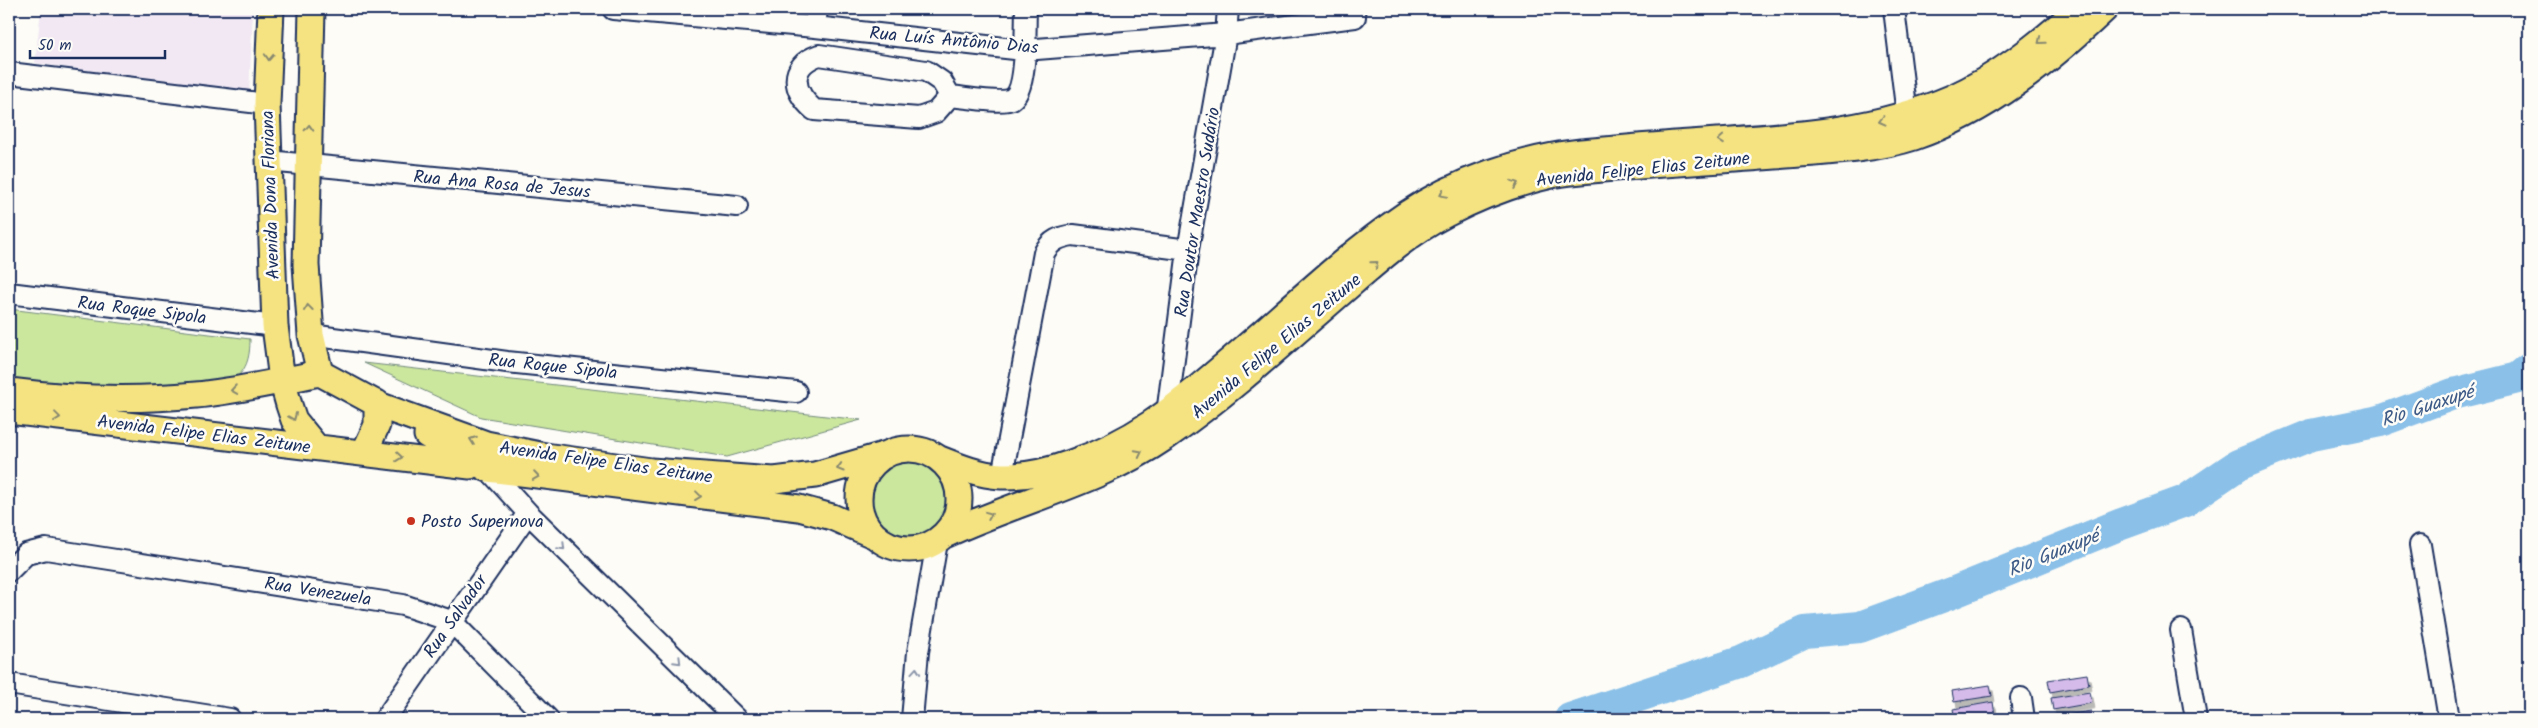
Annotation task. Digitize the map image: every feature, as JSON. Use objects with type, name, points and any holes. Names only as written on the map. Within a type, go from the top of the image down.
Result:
[{"type":"main road","name":"Avenida Dona Floriana","points":[[271,9],[267,104],[275,326],[282,380],[294,420],[316,447]]},
{"type":"main road","name":"Avenida Dona Floriana","points":[[312,9],[306,265],[311,335],[320,373]]},
{"type":"main road","name":"Avenida Felipe Elias Zeitune","points":[[1910,126],[1952,98],[1997,72],[2036,44],[2078,9]]},
{"type":"main road","name":"Avenida Felipe Elias Zeitune","points":[[941,539],[978,519],[1085,479],[1166,426],[1280,346],[1396,247],[1445,214],[1524,181],[1556,174],[1838,150],[1910,126],[1966,114],[1994,98],[2050,58],[2105,9]]},
{"type":"main road","name":"Avenida Felipe Elias Zeitune","points":[[9,391],[42,396],[160,397],[231,391],[320,373],[379,405],[486,444],[512,451],[714,477],[774,480],[796,478],[839,469],[887,454]]},
{"type":"main road","points":[[364,453],[377,426],[379,405],[419,431],[488,469]]},
{"type":"main road","name":"Avenida Felipe Elias Zeitune","points":[[9,411],[316,447],[799,508],[832,517],[874,535]]},
{"type":"main road","name":"Avenida Felipe Elias Zeitune","points":[[940,459],[969,470],[1002,476],[1036,473],[1084,458],[1140,432],[1166,426]]},
{"type":"main road","points":[[910,449],[926,452],[940,459],[954,475],[960,496],[957,517],[941,539],[916,550],[905,550],[888,545],[874,535],[861,515],[860,491],[869,469],[887,454],[910,449]]},
{"type":"street","name":"Rua Luís Antônio Dias","points":[[618,9],[816,18],[1024,50],[1226,34],[1355,17]]},
{"type":"street","points":[[950,96],[1005,101],[1012,99],[1020,88],[1022,81],[1026,9]]},
{"type":"street","name":"Rua Doutor Maestro Sudário","points":[[1166,426],[1188,250],[1226,34],[1228,9]]},
{"type":"street","points":[[1894,9],[1910,126]]},
{"type":"street","points":[[819,56],[926,71],[942,82],[950,96],[936,112],[919,118],[814,110],[804,101],[797,90],[797,77],[800,65],[808,59],[819,56]]},
{"type":"street","points":[[9,73],[267,104]]},
{"type":"street","name":"Rua Ana Rosa de Jesus","points":[[268,161],[737,206]]},
{"type":"street","points":[[1002,476],[1044,252],[1048,245],[1061,236],[1073,235],[1188,250]]},
{"type":"street","name":"Rua Roque Sipola","points":[[9,294],[275,326]]},
{"type":"street","name":"Rua Roque Sipola","points":[[311,335],[507,362],[796,392]]},
{"type":"street","points":[[488,469],[528,513],[737,719]]},
{"type":"street","name":"Rua Salvador","points":[[385,719],[451,620],[528,513]]},
{"type":"street","points":[[912,719],[918,652],[941,539]]},
{"type":"street","points":[[2420,545],[2448,719]]},
{"type":"street","name":"Rua Venezuela","points":[[9,570],[26,554],[46,549],[403,605],[451,620],[548,719]]},
{"type":"street","points":[[2181,630],[2196,719]]},
{"type":"street","points":[[9,684],[230,719]]},
{"type":"street","points":[[2021,698],[2024,719]]},
{"type":"shaded area","points":[[41,9],[253,9],[249,95],[35,63]]},
{"type":"green space","points":[[9,309],[250,339],[248,358],[244,369],[236,378],[226,383],[217,384],[100,386],[9,378]]},
{"type":"green space","points":[[364,363],[861,420],[727,457],[481,417]]},
{"type":"green space","points":[[909,457],[925,460],[939,469],[948,483],[951,499],[948,515],[939,529],[925,538],[909,541],[893,538],[879,529],[870,515],[867,499],[870,483],[879,469],[893,460]]},
{"type":"building","points":[[2087,674],[2089,685],[2050,692],[2048,680]]},
{"type":"building","points":[[1990,685],[1992,696],[1954,702],[1952,691]]},
{"type":"building","points":[[2090,692],[2092,703],[2053,710],[2051,698]]},
{"type":"building","points":[[1993,702],[1995,715],[1955,719],[1953,709]]},
{"type":"building","points":[[2091,711],[2092,719],[2054,719],[2053,717]]},
{"type":"waterway","name":"Rio Guaxupé","points":[[1570,719],[1741,662],[1805,632],[1860,627],[1952,593],[2119,525],[2185,501],[2238,465],[2311,435],[2380,421],[2453,394],[2518,378],[2529,369]]},
{"type":"place","name":"Posto Supernova","points":[[411,521]]}]
